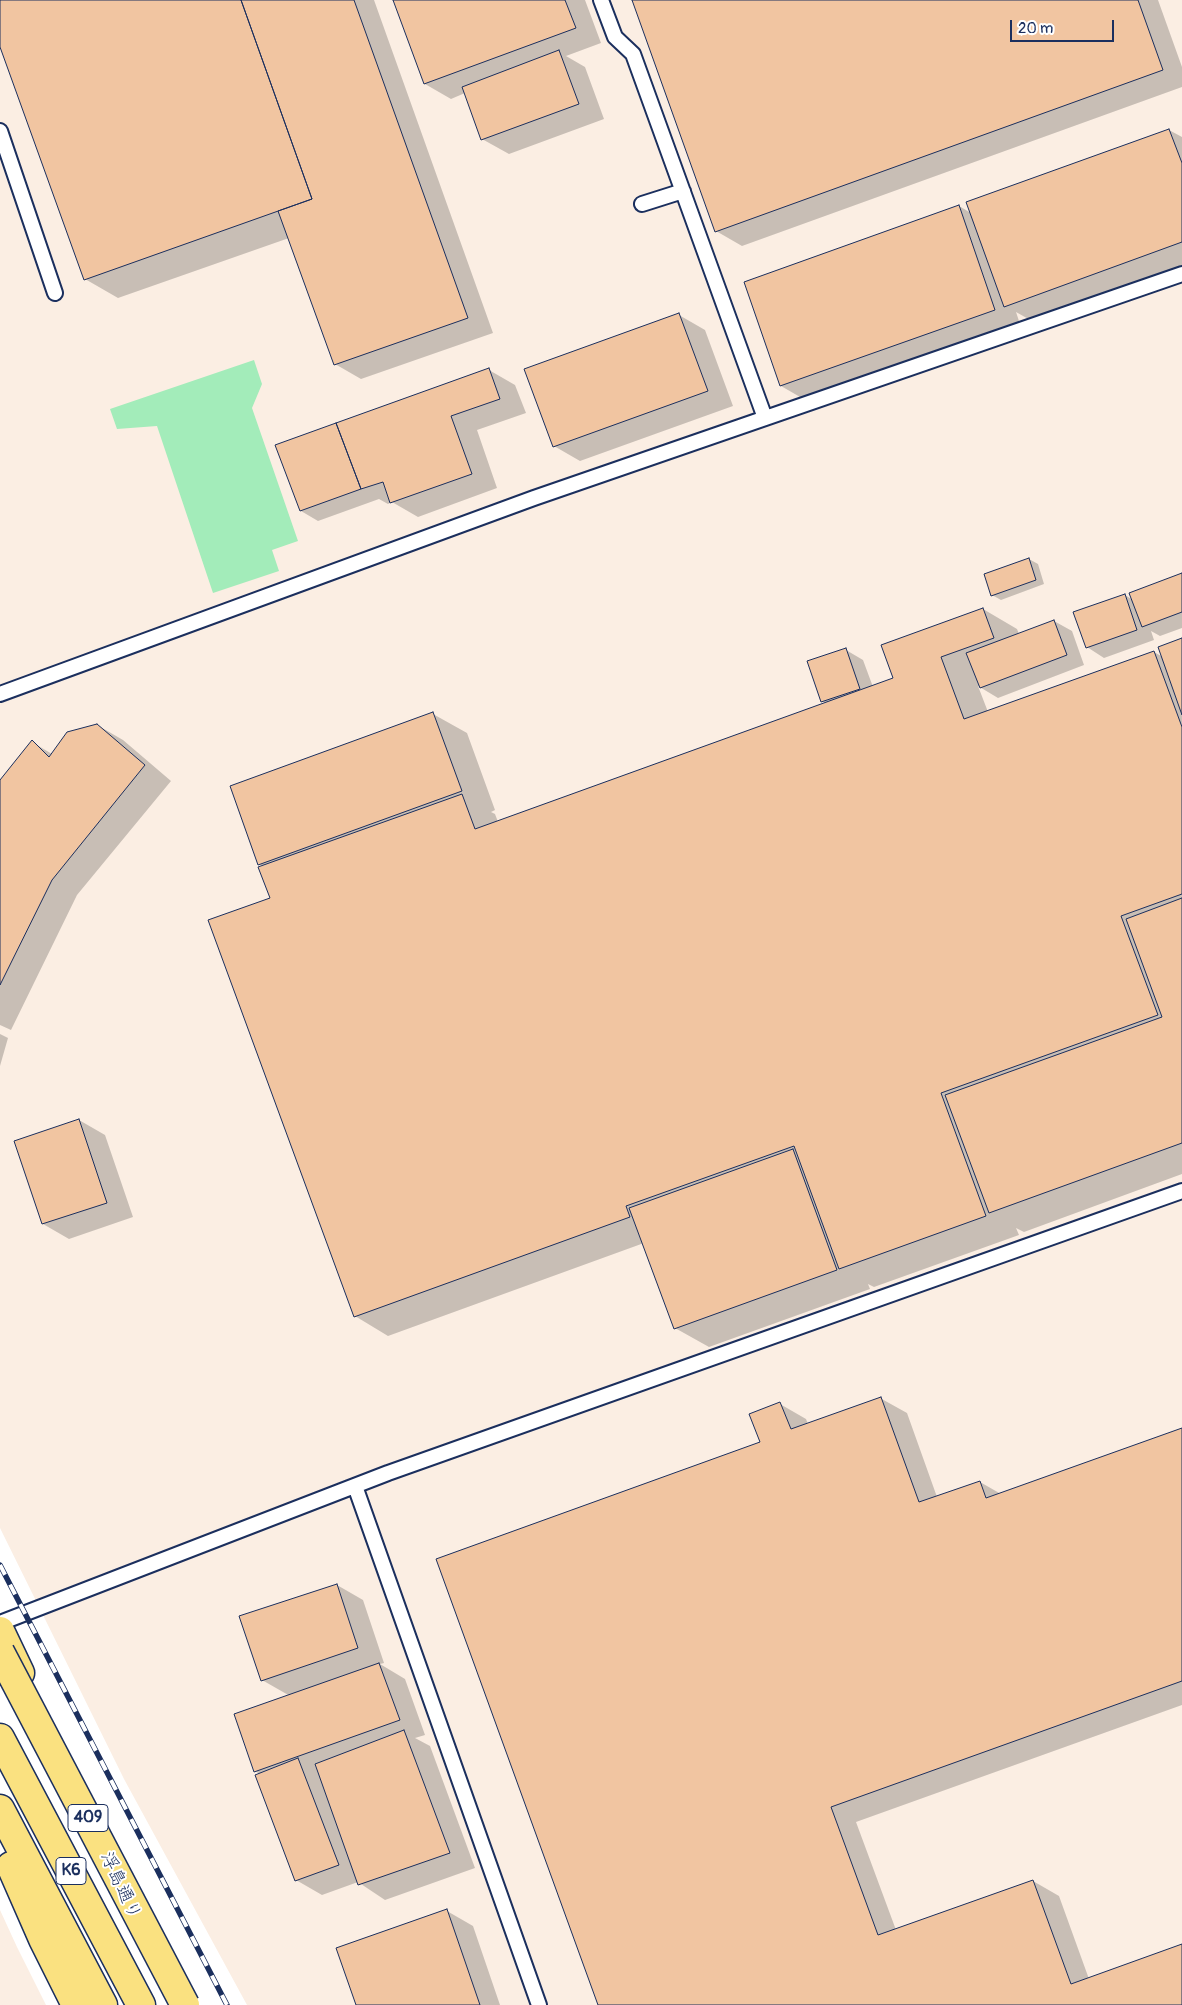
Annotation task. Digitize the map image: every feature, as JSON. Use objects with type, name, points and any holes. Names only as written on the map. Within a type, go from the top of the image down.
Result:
[{"type":"highway","name":"浮島通り","points":[[0,1631],[177,2005]]},
{"type":"highway","points":[[0,1652],[185,2005]]},
{"type":"highway","name":"K6","points":[[0,1738],[141,2005]]},
{"type":"highway","name":"K6","points":[[0,1809],[104,2005]]},
{"type":"highway","points":[[0,1832],[86,2005]]},
{"type":"highway","points":[[0,1839],[43,1939],[76,2005]]},
{"type":"lane","points":[[601,0],[614,37],[634,54],[765,418]]},
{"type":"lane","points":[[0,131],[55,293]]},
{"type":"lane","points":[[642,204],[683,191]]},
{"type":"lane","points":[[0,694],[525,501],[1182,274]]},
{"type":"lane","points":[[0,1623],[355,1486],[1182,1191]]},
{"type":"lane","points":[[355,1486],[539,2005]]},
{"type":"shaded area","points":[[0,0],[1182,0],[1182,2005],[247,2005],[124,1779],[0,1528]]},
{"type":"shaded area","points":[[0,1910],[17,1947],[46,2005],[0,2005]]},
{"type":"green space","points":[[254,360],[262,384],[252,408],[298,541],[272,550],[279,571],[213,593],[157,426],[117,429],[110,409]]},
{"type":"building","points":[[0,0],[241,0],[312,199],[84,280],[0,47]]},
{"type":"building","points":[[241,0],[354,0],[468,318],[334,365],[278,211],[312,199]]},
{"type":"building","points":[[393,0],[565,0],[576,28],[424,84]]},
{"type":"building","points":[[632,0],[1138,0],[1163,70],[715,232]]},
{"type":"building","points":[[559,50],[579,104],[481,140],[462,87]]},
{"type":"building","points":[[1169,129],[1182,163],[1182,242],[1004,307],[966,202]]},
{"type":"building","points":[[959,205],[995,310],[780,386],[744,282]]},
{"type":"building","points":[[679,313],[708,391],[553,447],[524,369]]},
{"type":"building","points":[[489,368],[500,399],[451,416],[472,474],[390,503],[383,482],[361,489],[336,423]]},
{"type":"building","points":[[336,423],[361,489],[300,511],[275,445]]},
{"type":"building","points":[[1029,558],[1036,580],[991,596],[984,574]]},
{"type":"building","points":[[1182,573],[1182,612],[1142,627],[1129,593]]},
{"type":"building","points":[[1125,594],[1137,630],[1086,648],[1073,612]]},
{"type":"building","points":[[983,608],[994,638],[941,657],[964,719],[1154,651],[1182,727],[1182,894],[1121,916],[1158,1015],[941,1093],[986,1216],[839,1269],[794,1146],[626,1206],[630,1217],[354,1317],[208,920],[270,898],[258,867],[462,794],[475,829],[893,678],[881,645]]},
{"type":"building","points":[[1054,620],[1067,655],[980,688],[966,653]]},
{"type":"building","points":[[1182,638],[1182,715],[1158,647]]},
{"type":"building","points":[[846,648],[860,689],[821,702],[807,661]]},
{"type":"building","points":[[433,712],[462,791],[258,865],[230,786]]},
{"type":"building","points":[[97,724],[145,765],[52,880],[0,985],[0,780],[32,740],[49,757],[67,732]]},
{"type":"building","points":[[1182,898],[1182,1143],[989,1213],[945,1095],[1162,1017],[1126,919]]},
{"type":"building","points":[[79,1119],[107,1203],[42,1224],[14,1141]]},
{"type":"building","points":[[793,1149],[837,1270],[674,1329],[629,1208]]},
{"type":"building","points":[[881,1397],[919,1502],[980,1481],[986,1498],[1182,1428],[1182,1681],[831,1807],[878,1935],[1033,1880],[1071,1984],[1182,1944],[1182,2005],[598,2005],[436,1559],[760,1442],[749,1414],[780,1402],[791,1429]]},
{"type":"building","points":[[337,1584],[358,1648],[261,1681],[239,1616]]},
{"type":"building","points":[[379,1663],[400,1720],[254,1772],[234,1714]]},
{"type":"building","points":[[404,1730],[450,1853],[358,1885],[315,1764]]},
{"type":"building","points":[[298,1758],[339,1865],[295,1881],[255,1775]]},
{"type":"building","points":[[447,1909],[480,2005],[356,2005],[336,1948]]},
{"type":"railway","points":[[0,1565],[227,2005]]}]
